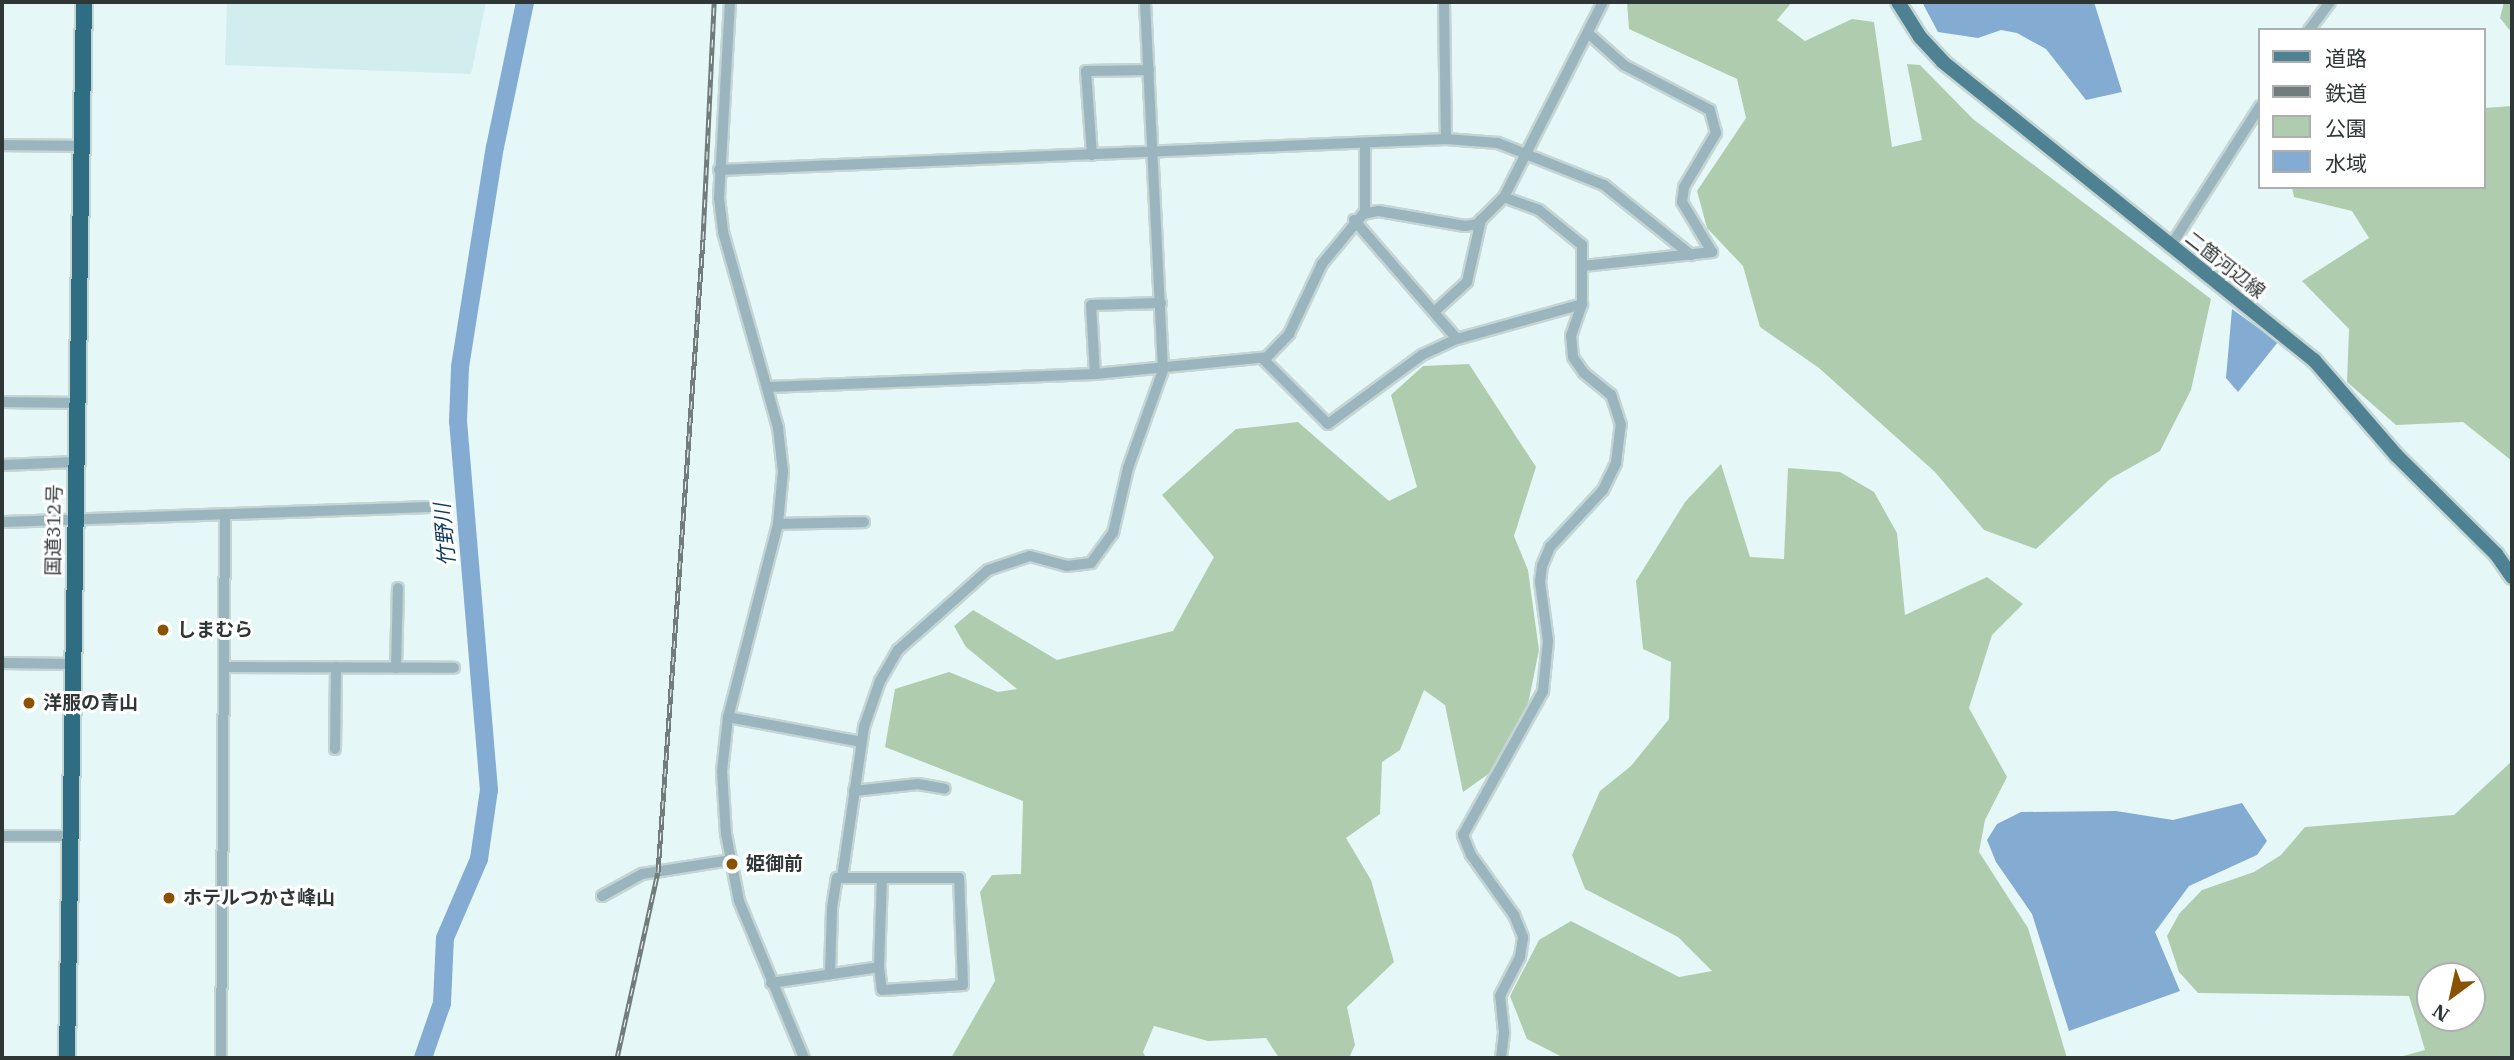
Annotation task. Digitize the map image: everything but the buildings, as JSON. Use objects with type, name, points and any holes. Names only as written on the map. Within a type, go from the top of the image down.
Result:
[{"type":"highway","name":"国道312号","points":[[67,1058],[85,2]]},
{"type":"main road","name":"二箇河辺線","points":[[1898,2],[1943,62],[2314,360],[2396,455],[2496,554],[2512,577]]},
{"type":"street","points":[[730,2],[719,170],[723,232],[769,387],[782,450],[778,524],[728,718],[722,771],[730,860],[739,901],[804,1058]]},
{"type":"street","points":[[842,878],[861,742],[871,704],[898,650],[973,582],[1016,557],[1030,556],[1080,566],[1091,563],[1107,547],[1128,468],[1163,370],[1145,2]]},
{"type":"street","points":[[1444,2],[1446,139]]},
{"type":"street","points":[[769,387],[1095,374],[1163,370],[1262,358],[1289,334],[1322,264],[1354,220],[1365,213],[1378,211],[1454,227],[1481,220],[1504,197],[1603,2]]},
{"type":"street","points":[[2310,28],[2330,2]]},
{"type":"street","points":[[1583,266],[1712,252],[1682,202],[1684,187],[1710,148],[1715,116],[1693,98],[1624,65],[1588,33]]},
{"type":"street","points":[[1091,155],[1086,71],[1149,70]]},
{"type":"street","points":[[2170,247],[2258,109]]},
{"type":"street","points":[[719,170],[1446,139],[1498,143],[1604,185],[1691,255]]},
{"type":"street","points":[[1365,143],[1365,213]]},
{"type":"street","points":[[2,145],[82,146]]},
{"type":"street","points":[[1501,1058],[1504,1032],[1500,996],[1520,957],[1524,937],[1514,915],[1471,855],[1463,835],[1543,691],[1548,641],[1540,582],[1542,566],[1550,547],[1603,490],[1616,463],[1619,412],[1611,396],[1573,357],[1571,336],[1582,304],[1582,245],[1569,230],[1539,210],[1504,197]]},
{"type":"street","points":[[1354,220],[1457,339]]},
{"type":"street","points":[[1434,312],[1467,282],[1481,220]]},
{"type":"street","points":[[1095,374],[1091,305],[1161,303]]},
{"type":"street","points":[[1262,358],[1328,424],[1422,355],[1457,339],[1582,304]]},
{"type":"street","points":[[2,402],[77,403]]},
{"type":"street","points":[[2,465],[76,462]]},
{"type":"street","points":[[2,522],[432,507]]},
{"type":"street","points":[[221,1058],[225,514]]},
{"type":"street","points":[[778,524],[864,523]]},
{"type":"street","points":[[396,668],[398,588]]},
{"type":"street","points":[[2,663],[73,664]]},
{"type":"street","points":[[224,667],[454,668]]},
{"type":"street","points":[[335,748],[336,667]]},
{"type":"street","points":[[728,718],[861,742]]},
{"type":"street","points":[[854,791],[918,784],[946,789]]},
{"type":"street","points":[[2,836],[70,836]]},
{"type":"street","points":[[602,896],[642,874],[730,860]]},
{"type":"street","points":[[830,973],[832,908],[837,878],[881,878],[959,878],[963,985],[882,990],[879,967],[881,878]]},
{"type":"street","points":[[771,983],[879,967]]},
{"type":"shaded area","points":[[227,2],[486,2],[471,74],[225,65]]},
{"type":"green space","points":[[1627,2],[1792,2],[1777,20],[1805,41],[1852,19],[1874,22],[1892,147],[1922,140],[1907,64],[1920,65],[1973,119],[2211,299],[2191,390],[2160,451],[2110,479],[2036,549],[1984,530],[1935,472],[1819,368],[1760,327],[1743,266],[1707,228],[1697,191],[1746,118],[1737,79],[1629,29]]},
{"type":"green space","points":[[2504,2],[2512,2],[2512,33],[2500,18]]},
{"type":"green space","points":[[2512,106],[2512,461],[2463,422],[2396,425],[2347,382],[2349,329],[2302,281],[2369,238],[2352,211],[2294,197],[2292,189],[2486,189],[2486,108]]},
{"type":"green space","points":[[1469,364],[1536,467],[1514,536],[1528,570],[1539,650],[1527,709],[1494,770],[1463,792],[1445,705],[1424,690],[1400,750],[1382,762],[1380,814],[1346,838],[1371,880],[1394,962],[1347,1007],[1355,1045],[1349,1058],[1279,1058],[1266,1038],[1208,1041],[1154,1026],[1143,1052],[1146,1058],[951,1058],[995,981],[980,892],[992,875],[1021,874],[1023,801],[885,747],[895,689],[949,672],[998,692],[1017,689],[966,647],[954,626],[973,610],[1057,660],[1173,631],[1214,557],[1162,495],[1236,429],[1298,422],[1389,501],[1417,487],[1391,395],[1423,366]]},
{"type":"green space","points":[[1721,464],[1750,557],[1784,559],[1788,468],[1840,472],[1874,492],[1897,533],[1905,615],[1987,577],[2023,604],[1992,635],[1969,708],[2007,777],[1985,820],[1979,852],[2028,928],[2067,1058],[1564,1058],[1527,1039],[1510,996],[1539,940],[1571,921],[1679,977],[1712,971],[1678,937],[1585,889],[1572,855],[1600,791],[1631,766],[1669,719],[1671,662],[1643,649],[1636,581],[1685,502]]},
{"type":"green space","points":[[2512,761],[2512,1058],[2396,1058],[2425,1050],[2420,1032],[2486,1032],[2486,962],[2416,962],[2416,1020],[2409,996],[2198,993],[2179,972],[2167,936],[2179,914],[2202,890],[2254,872],[2281,855],[2305,827],[2454,815]]},
{"type":"water","points":[[1922,2],[2094,2],[2122,92],[2086,100],[2046,49],[2017,33],[2001,30],[1978,38],[1938,32]]},
{"type":"water","points":[[2232,309],[2278,342],[2238,392],[2226,378]]},
{"type":"water","points":[[2242,803],[2267,841],[2257,855],[2189,886],[2155,932],[2180,991],[2069,1031],[2032,914],[1996,862],[1987,840],[1997,824],[2021,812],[2116,811],[2173,820]]},
{"type":"waterway","name":"竹野川","points":[[423,1058],[442,1003],[445,938],[479,859],[489,790],[458,422],[460,367],[495,147],[525,2]]},
{"type":"railway","points":[[617,1058],[658,872],[703,239],[714,2]]},
{"type":"place","name":"しまむら","points":[[163,630]]},
{"type":"place","name":"洋服の青山","points":[[29,703]]},
{"type":"place","name":"姫御前","points":[[732,864]]},
{"type":"place","name":"ホテルつかさ峰山","points":[[169,898]]}]
